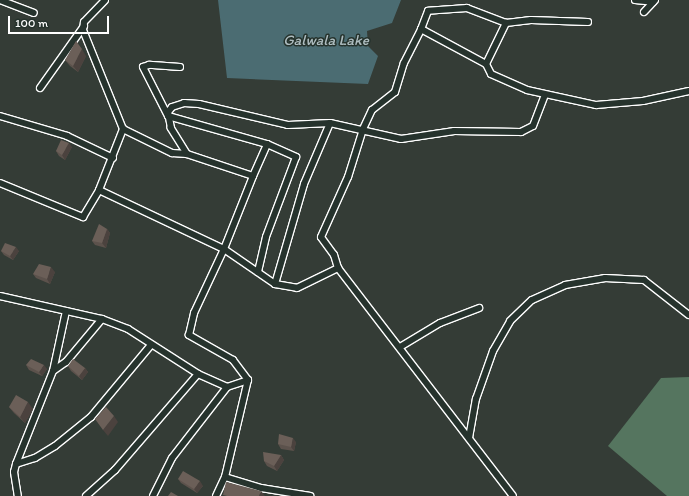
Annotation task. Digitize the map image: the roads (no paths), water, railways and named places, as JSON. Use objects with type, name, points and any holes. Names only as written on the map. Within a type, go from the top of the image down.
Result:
[{"type":"street","points":[[0,0],[34,13]]},
{"type":"street","points":[[40,88],[84,26],[84,22],[105,0]]},
{"type":"street","points":[[635,0],[654,1]]},
{"type":"street","points":[[644,12],[654,1]]},
{"type":"street","points":[[513,496],[338,268],[334,255],[321,237],[348,177],[363,129],[372,110],[395,92],[404,63],[428,11],[467,8],[506,23],[531,20],[588,22]]},
{"type":"street","points":[[486,64],[506,23]]},
{"type":"street","points":[[0,183],[83,217],[99,190],[113,158],[123,129],[84,26]]},
{"type":"street","points":[[420,29],[486,64],[492,74],[527,90],[545,95],[596,106],[643,101],[689,92]]},
{"type":"street","points":[[180,67],[149,65],[143,67],[168,116],[174,134],[187,154]]},
{"type":"street","points":[[168,116],[172,107],[184,103],[199,104],[288,125],[330,123],[363,129],[401,139],[454,132],[521,132],[533,126],[545,95]]},
{"type":"street","points":[[0,116],[67,136],[113,158]]},
{"type":"street","points":[[168,116],[267,144],[296,157],[266,237],[258,272]]},
{"type":"street","points":[[275,284],[304,184],[330,123]]},
{"type":"street","points":[[123,129],[172,153],[187,154],[253,176]]},
{"type":"street","points":[[248,380],[233,360],[189,335],[194,313],[224,249],[267,144]]},
{"type":"street","points":[[99,190],[224,249],[275,284],[297,288],[338,268]]},
{"type":"street","points":[[469,438],[476,399],[492,351],[510,322],[532,300],[565,285],[605,278],[644,280],[689,315]]},
{"type":"street","points":[[0,296],[102,319],[128,329],[198,374],[227,386]]},
{"type":"street","points":[[400,347],[440,323],[479,308]]},
{"type":"street","points":[[18,496],[14,472],[16,464],[53,371],[66,311]]},
{"type":"street","points":[[53,371],[66,362],[102,319]]},
{"type":"street","points":[[16,464],[35,458],[55,446],[91,417],[151,345]]},
{"type":"street","points":[[86,496],[115,470],[198,374]]},
{"type":"street","points":[[153,496],[172,458],[227,386],[248,380]]},
{"type":"street","points":[[216,496],[225,477],[248,380]]},
{"type":"street","points":[[225,477],[261,488],[310,496]]},
{"type":"water","name":"Galwala Lake","points":[[218,0],[401,0],[392,23],[367,31],[368,46],[378,56],[368,84],[227,78]]}]
